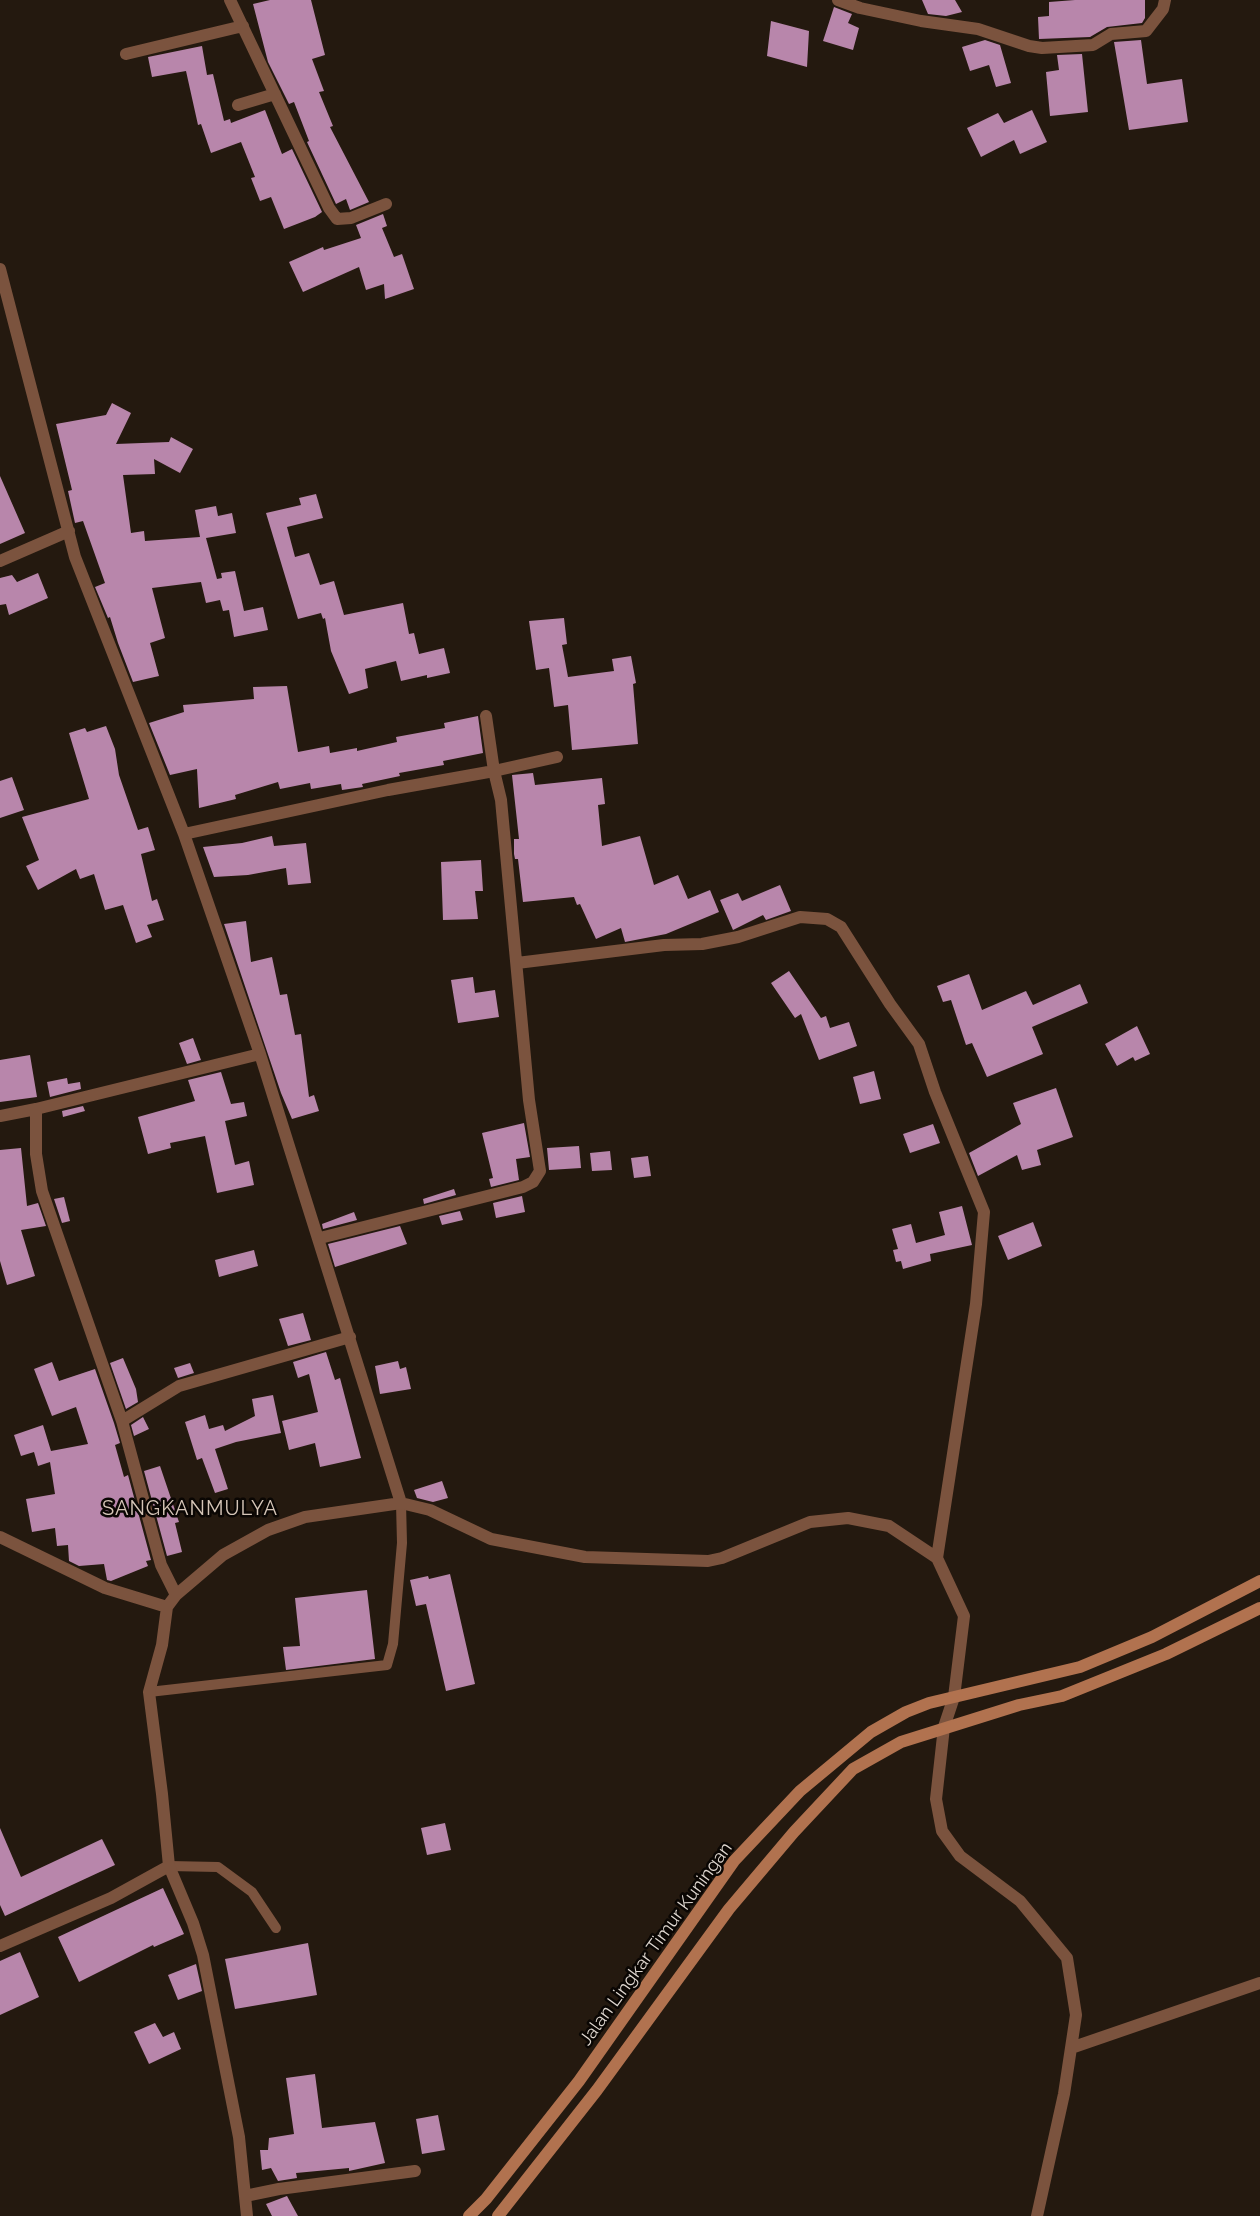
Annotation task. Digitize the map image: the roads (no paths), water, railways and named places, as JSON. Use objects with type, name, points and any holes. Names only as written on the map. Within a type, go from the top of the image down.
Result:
[{"type":"main road","name":"Jalan Lingkar Timur Kuningan","points":[[469,2216],[486,2199],[579,2081],[741,1854],[800,1791],[871,1732],[906,1712],[929,1702],[1080,1667],[1152,1637],[1260,1581]]},
{"type":"main road","points":[[498,2216],[597,2090],[729,1909],[834,1788],[867,1760],[901,1742],[944,1727],[1018,1705],[1062,1696],[1166,1654],[1260,1608]]},
{"type":"street","points":[[230,0],[329,208],[337,220],[351,218],[386,204]]},
{"type":"street","points":[[838,0],[860,8],[921,21],[978,29],[1029,46],[1042,48],[1093,45],[1110,34],[1146,31],[1163,8],[1165,0]]},
{"type":"street","points":[[126,54],[243,26]]},
{"type":"street","points":[[238,105],[275,94]]},
{"type":"street","points":[[0,269],[79,566],[184,834],[260,1054],[320,1238],[401,1503]]},
{"type":"street","points":[[0,561],[69,531]]},
{"type":"street","points":[[320,1238],[523,1187],[533,1182],[540,1171],[529,1100],[502,800],[494,771],[486,716]]},
{"type":"street","points":[[184,834],[388,790],[494,771],[557,757]]},
{"type":"street","points":[[517,963],[664,945],[702,944],[738,937],[800,918],[827,919],[841,927],[890,1004],[919,1044],[935,1092],[984,1212],[976,1304],[937,1558]]},
{"type":"street","points":[[0,1116],[36,1109],[260,1054]]},
{"type":"street","points":[[36,1109],[36,1154],[42,1191],[122,1420],[161,1565],[176,1595]]},
{"type":"street","points":[[122,1420],[179,1386],[350,1337]]},
{"type":"street","points":[[247,2216],[239,2137],[203,1955],[193,1923],[169,1866],[149,1692],[162,1645],[167,1607],[176,1595],[223,1556],[268,1530],[305,1517],[401,1503],[430,1510],[491,1539],[585,1557],[674,1561],[722,1558],[810,1522],[848,1518],[889,1526],[937,1558],[964,1616],[954,1696],[944,1727],[936,1799],[942,1831],[960,1856],[1020,1900],[1067,1958],[1076,2015],[1064,2094],[1036,2216]]},
{"type":"street","points":[[0,1537],[105,1588],[167,1607]]},
{"type":"street","points":[[0,1946],[111,1898],[169,1866]]},
{"type":"street","points":[[1071,2048],[1260,1983]]},
{"type":"street","points":[[245,2196],[415,2171]]},
{"type":"lane","points":[[149,1692],[387,1665],[393,1644],[402,1543],[401,1503]]},
{"type":"lane","points":[[169,1866],[218,1867],[252,1892],[276,1928]]},
{"type":"district","name":"SANGKANMULYA","points":[[190,1509]]}]
